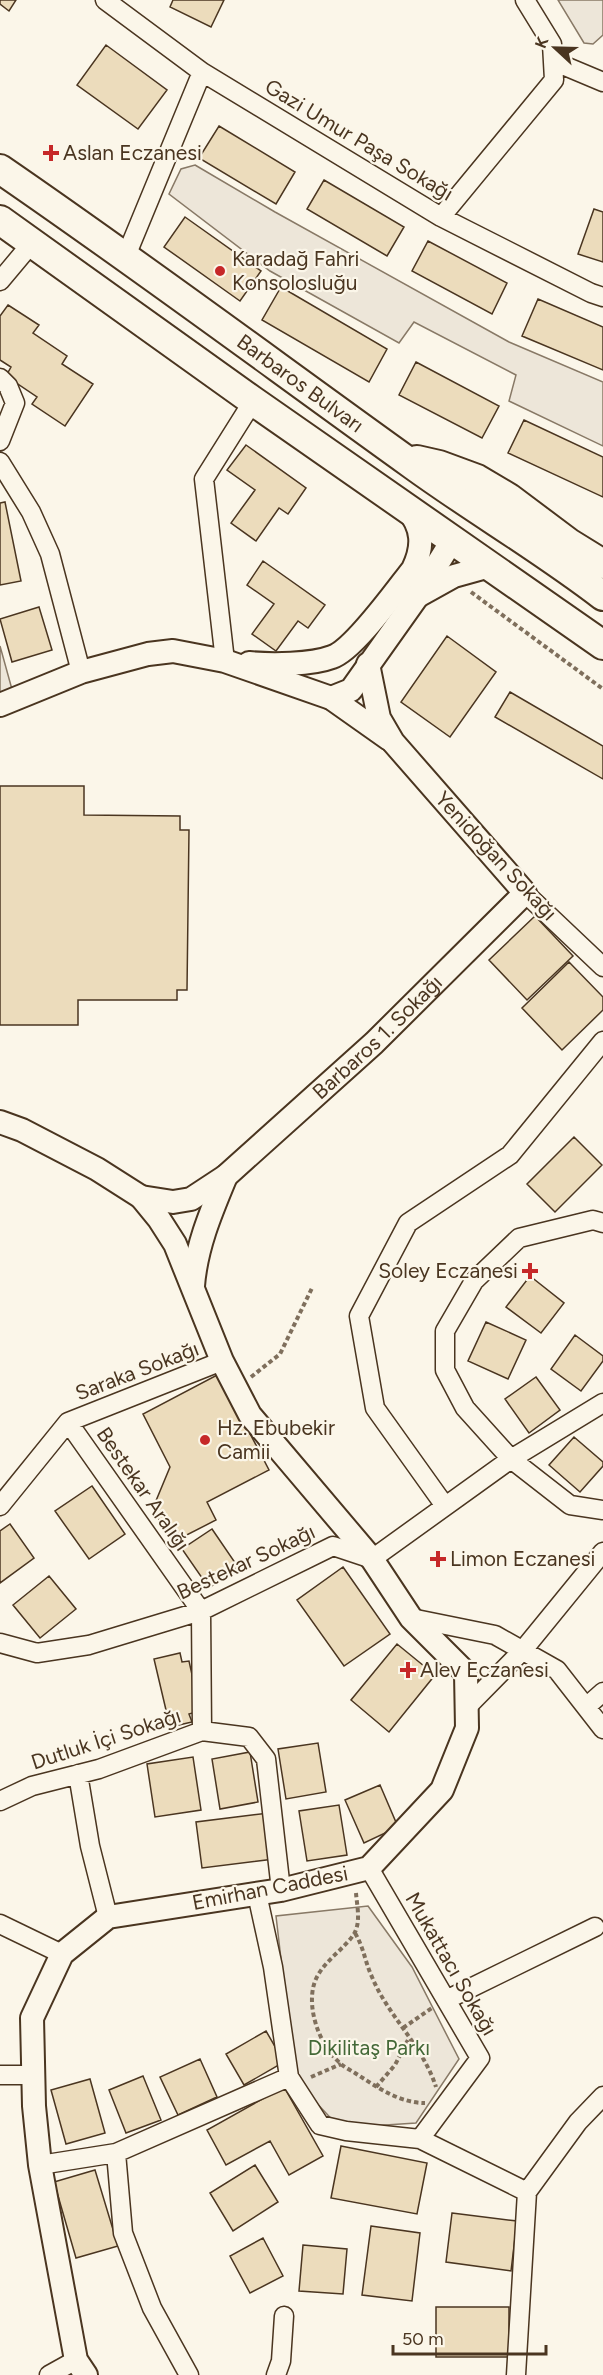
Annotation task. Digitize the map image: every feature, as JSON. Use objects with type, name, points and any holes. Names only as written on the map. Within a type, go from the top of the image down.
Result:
[{"type":"main road","name":"Barbaros Bulvarı","points":[[0,170],[126,255],[401,456],[552,558],[603,596]]},
{"type":"main road","name":"Barbaros Bulvarı","points":[[0,220],[253,401],[603,645]]},
{"type":"main road","points":[[401,456],[439,465],[477,479],[509,498],[594,558]]},
{"type":"main road","points":[[453,539],[457,521],[456,495]]},
{"type":"main road","points":[[542,602],[543,584],[552,558],[566,549],[594,558]]},
{"type":"street","name":"Gazi Umur Paşa Sokağı","points":[[105,0],[202,72],[441,217],[603,297]]},
{"type":"street","points":[[441,217],[554,81],[552,44],[525,0]]},
{"type":"street","points":[[553,61],[603,82]]},
{"type":"street","points":[[126,255],[202,72]]},
{"type":"street","points":[[0,281],[31,244]]},
{"type":"street","points":[[0,378],[8,386],[15,403],[0,441]]},
{"type":"street","points":[[225,661],[204,479],[253,401]]},
{"type":"street","points":[[0,462],[31,512],[50,554],[81,672]]},
{"type":"street","points":[[0,705],[81,672],[148,654],[173,651],[225,661],[261,664],[333,657],[349,646],[413,569],[419,556],[420,529],[404,506]]},
{"type":"street","points":[[331,698],[351,690],[417,597],[453,539]]},
{"type":"street","points":[[417,597],[454,576],[490,566]]},
{"type":"street","points":[[225,661],[331,698],[393,742]]},
{"type":"street","points":[[368,664],[379,718],[393,742]]},
{"type":"street","name":"Yenidoğan Sokağı","points":[[393,742],[525,893],[603,967]]},
{"type":"street","name":"Barbaros 1. Sokağı","points":[[141,1197],[173,1202],[191,1199],[226,1176],[374,1043],[525,893]]},
{"type":"street","points":[[445,1506],[375,1408],[359,1316],[408,1223],[510,1155],[603,1041]]},
{"type":"street","points":[[0,1122],[22,1130],[97,1169],[141,1197]]},
{"type":"street","points":[[193,1291],[195,1265],[201,1240],[226,1176]]},
{"type":"street","name":"Emirhan Caddesi","points":[[108,1917],[281,1890],[361,1870],[442,1790],[467,1728],[466,1673],[411,1618],[372,1559],[250,1415],[222,1361],[175,1244],[141,1197]]},
{"type":"street","points":[[600,1217],[519,1238],[474,1281],[445,1330],[445,1370],[465,1408],[512,1459],[570,1505],[603,1510]]},
{"type":"street","name":"Saraka Sokağı","points":[[0,1506],[68,1422],[222,1361]]},
{"type":"street","points":[[372,1559],[512,1459],[603,1403]]},
{"type":"street","name":"Bestekar Aralığı","points":[[68,1422],[201,1611]]},
{"type":"street","name":"Bestekar Sokağı","points":[[0,1643],[37,1653],[89,1646],[201,1611],[333,1546],[372,1559]]},
{"type":"street","points":[[466,1708],[523,1650],[603,1552]]},
{"type":"street","points":[[201,1611],[202,1731]]},
{"type":"street","points":[[411,1618],[495,1635],[523,1650],[557,1670],[603,1729]]},
{"type":"street","points":[[586,1707],[603,1692]]},
{"type":"street","name":"Dutluk İçi Sokağı","points":[[0,1801],[32,1786],[99,1769],[202,1731],[249,1737],[266,1759],[281,1890]]},
{"type":"street","points":[[49,2375],[81,2368],[40,2165],[34,2106],[32,2019],[62,1954],[108,1917],[90,1846],[78,1774]]},
{"type":"street","name":"Mukattacı Sokağı","points":[[361,1870],[446,2000],[480,2058],[420,2139]]},
{"type":"street","points":[[257,1894],[273,1967],[291,2081],[320,2125],[346,2131],[420,2139],[527,2192]]},
{"type":"street","points":[[0,1924],[62,1954]]},
{"type":"street","points":[[446,2000],[595,1928]]},
{"type":"street","points":[[0,2075],[34,2075]]},
{"type":"street","points":[[40,2165],[116,2152],[291,2081]]},
{"type":"street","points":[[516,2375],[527,2192],[578,2122],[603,2096]]},
{"type":"street","points":[[116,2152],[123,2234],[152,2308],[189,2375]]},
{"type":"street","points":[[276,2375],[280,2361],[284,2316]]},
{"type":"path","points":[[469,588],[473,595],[603,689]]},
{"type":"path","points":[[237,1389],[280,1354],[312,1288]]},
{"type":"path","points":[[361,1870],[355,1933],[317,1976],[312,2002],[323,2042],[341,2064],[376,2087],[410,2103],[425,2103],[428,2099]]},
{"type":"path","points":[[355,1933],[363,1946],[372,1977],[409,2038],[428,2064],[436,2086],[432,2093]]},
{"type":"path","points":[[403,2028],[446,2000]]},
{"type":"path","points":[[376,2087],[395,2065],[409,2038]]},
{"type":"path","points":[[291,2081],[341,2064]]},
{"type":"green space","points":[[558,0],[603,0],[603,35],[593,44],[584,43]]},
{"type":"green space","points":[[195,165],[509,342],[603,382],[603,446],[509,401],[516,375],[414,322],[399,343],[270,271],[169,194],[181,169]]},
{"type":"green space","points":[[0,646],[13,693],[0,697]]},
{"type":"green space","name":"Dikilitaş Parkı","points":[[368,1906],[412,1967],[459,2059],[416,2123],[340,2128],[295,2080],[276,1916]]},
{"type":"building","points":[[0,0],[16,0],[9,11],[0,4]]},
{"type":"building","points":[[173,0],[224,0],[211,27],[170,7]]},
{"type":"building","points":[[106,45],[167,90],[138,129],[77,85]]},
{"type":"building","points":[[219,126],[295,172],[276,204],[199,158]]},
{"type":"building","points":[[324,180],[404,227],[387,256],[307,209]]},
{"type":"building","points":[[594,209],[603,212],[603,262],[578,254]]},
{"type":"building","points":[[185,217],[261,271],[240,301],[164,247]]},
{"type":"building","points":[[428,241],[507,283],[492,314],[412,271]]},
{"type":"building","points":[[281,287],[387,349],[369,382],[262,320]]},
{"type":"building","points":[[538,299],[603,327],[603,370],[522,336]]},
{"type":"building","points":[[8,305],[39,325],[33,333],[67,356],[62,364],[93,384],[65,426],[32,404],[37,397],[6,376],[11,367],[0,360],[0,316]]},
{"type":"building","points":[[416,362],[499,406],[482,438],[399,395]]},
{"type":"building","points":[[524,420],[603,457],[603,497],[508,453]]},
{"type":"building","points":[[246,445],[306,488],[288,514],[279,508],[256,541],[231,523],[255,490],[227,470]]},
{"type":"building","points":[[5,502],[21,581],[0,585],[0,503]]},
{"type":"building","points":[[263,561],[325,605],[308,628],[298,621],[276,651],[252,634],[274,604],[247,585]]},
{"type":"building","points":[[39,607],[52,650],[12,662],[0,619]]},
{"type":"building","points":[[447,636],[496,672],[450,737],[401,702]]},
{"type":"building","points":[[510,692],[603,746],[603,779],[495,717]]},
{"type":"building","points":[[0,786],[84,786],[84,815],[180,816],[180,830],[189,830],[187,990],[177,990],[177,1000],[78,1000],[78,1025],[0,1025]]},
{"type":"building","points":[[535,916],[573,956],[527,1000],[489,960]]},
{"type":"building","points":[[569,962],[603,997],[603,1010],[562,1050],[522,1008]]},
{"type":"building","points":[[574,1137],[602,1165],[555,1212],[527,1184]]},
{"type":"building","points":[[530,1276],[564,1303],[541,1333],[506,1307]]},
{"type":"building","points":[[486,1322],[526,1340],[508,1379],[468,1361]]},
{"type":"building","points":[[575,1335],[603,1356],[603,1361],[581,1391],[551,1369]]},
{"type":"building","name":"Hz. Ebubekir Camii","points":[[219,1374],[269,1470],[207,1502],[216,1520],[171,1543],[153,1508],[170,1467],[143,1414]]},
{"type":"building","points":[[536,1377],[560,1410],[529,1433],[505,1399]]},
{"type":"building","points":[[574,1437],[603,1462],[603,1466],[580,1492],[549,1465]]},
{"type":"building","points":[[92,1486],[125,1534],[89,1559],[55,1511]]},
{"type":"building","points":[[10,1524],[34,1558],[0,1583],[0,1531]]},
{"type":"building","points":[[212,1529],[238,1567],[209,1588],[182,1549]]},
{"type":"building","points":[[343,1567],[390,1634],[344,1666],[297,1600]]},
{"type":"building","points":[[49,1576],[76,1609],[40,1638],[13,1605]]},
{"type":"building","points":[[397,1644],[435,1675],[389,1732],[351,1700]]},
{"type":"building","points":[[180,1653],[182,1662],[189,1661],[200,1711],[189,1714],[192,1722],[170,1727],[154,1659]]},
{"type":"building","points":[[318,1743],[326,1792],[286,1799],[278,1749]]},
{"type":"building","points":[[250,1752],[258,1802],[220,1809],[212,1759]]},
{"type":"building","points":[[193,1757],[201,1810],[155,1817],[147,1764]]},
{"type":"building","points":[[380,1785],[398,1827],[364,1843],[345,1800]]},
{"type":"building","points":[[339,1805],[347,1855],[307,1861],[299,1811]]},
{"type":"building","points":[[269,1813],[274,1859],[202,1868],[196,1822]]},
{"type":"building","points":[[266,2031],[284,2062],[244,2085],[226,2054]]},
{"type":"building","points":[[200,2059],[217,2097],[178,2115],[160,2077]]},
{"type":"building","points":[[143,2076],[161,2120],[126,2133],[109,2090]]},
{"type":"building","points":[[90,2079],[105,2133],[66,2144],[51,2090]]},
{"type":"building","points":[[284,2087],[323,2156],[289,2175],[270,2141],[226,2165],[207,2130]]},
{"type":"building","points":[[341,2146],[427,2163],[417,2214],[331,2198]]},
{"type":"building","points":[[255,2165],[278,2202],[233,2231],[210,2193]]},
{"type":"building","points":[[95,2170],[118,2246],[76,2258],[54,2182]]},
{"type":"building","points":[[452,2213],[517,2221],[511,2271],[446,2262]]},
{"type":"building","points":[[371,2226],[420,2233],[412,2301],[362,2295]]},
{"type":"building","points":[[263,2238],[283,2276],[250,2293],[230,2256]]},
{"type":"building","points":[[303,2245],[347,2249],[343,2294],[299,2291]]},
{"type":"building","points":[[436,2307],[509,2307],[509,2357],[436,2357]]},
{"type":"place","name":"Aslan Eczanesi","points":[[51,153]]},
{"type":"place","name":"Karadağ Fahri Konsolosluğu","points":[[220,271]]},
{"type":"place","name":"Soley Eczanesi","points":[[530,1271]]},
{"type":"place","name":"Hz. Ebubekir Camii","points":[[205,1440]]},
{"type":"place","name":"Limon Eczanesi","points":[[438,1559]]},
{"type":"place","name":"Alev Eczanesi","points":[[408,1670]]}]
